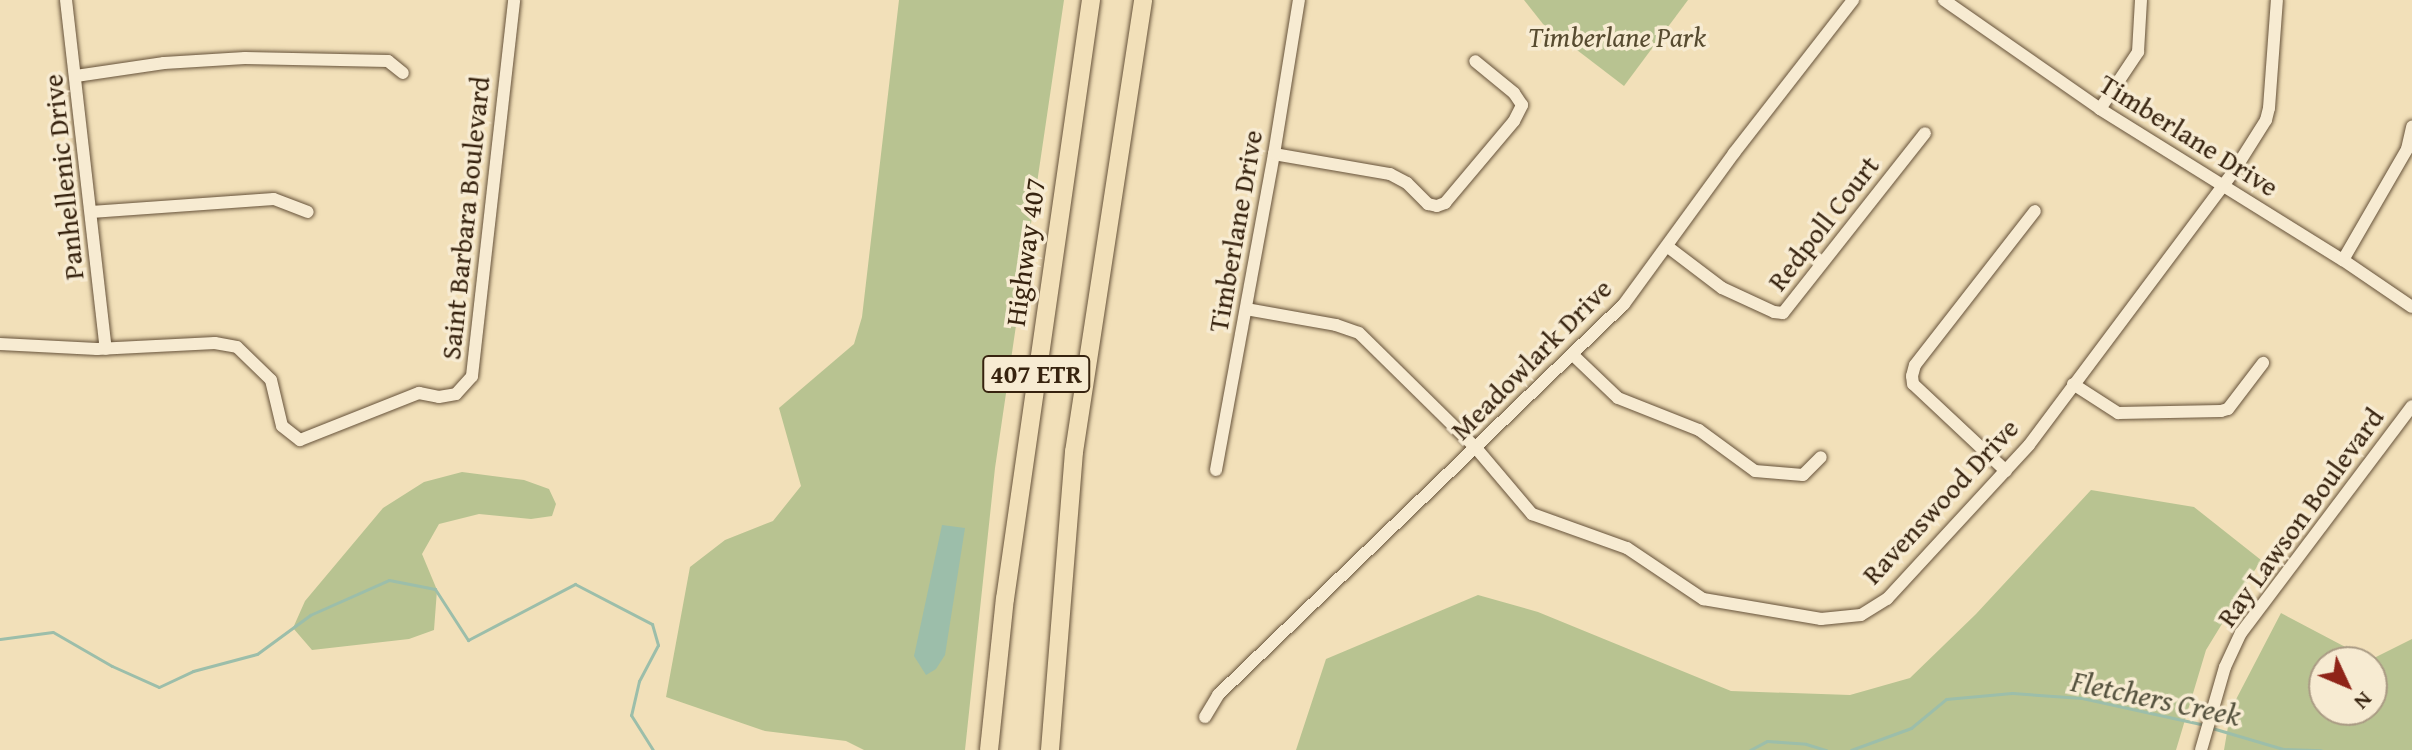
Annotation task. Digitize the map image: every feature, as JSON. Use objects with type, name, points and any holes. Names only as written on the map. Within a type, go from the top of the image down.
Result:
[{"type":"highway","name":"Highway 407","points":[[989,750],[1007,583],[1091,0]]},
{"type":"highway","name":"407 ETR","points":[[1050,750],[1074,452],[1143,0]]},
{"type":"street","name":"Panhellenic Drive","points":[[66,0],[106,349]]},
{"type":"street","name":"Saint Barbara Boulevard","points":[[0,344],[106,349],[215,343],[237,347],[271,380],[282,426],[300,440],[419,393],[439,397],[456,394],[472,376],[514,0]]},
{"type":"street","name":"Timberlane Drive","points":[[1216,470],[1299,0]]},
{"type":"street","name":"Meadowlark Drive","points":[[1205,717],[1218,695],[1624,304],[1734,153],[1853,0]]},
{"type":"street","points":[[2100,109],[2138,52],[2141,0]]},
{"type":"street","name":"Ravenswood Drive","points":[[1246,309],[1336,325],[1359,333],[1476,448],[1532,514],[1627,548],[1703,599],[1821,619],[1861,615],[1887,599],[2006,471],[2224,186],[2266,120],[2277,0]]},
{"type":"street","name":"Timberlane Drive","points":[[1950,2],[2100,109],[2343,260],[2412,307]]},
{"type":"street","points":[[76,76],[164,63],[245,58],[388,61],[403,73]]},
{"type":"street","points":[[1274,154],[1390,174],[1407,183],[1428,204],[1437,206],[1445,203],[1514,121],[1522,105],[1514,93],[1475,61]]},
{"type":"street","points":[[2343,260],[2407,149],[2412,127]]},
{"type":"street","name":"Redpoll Court","points":[[1668,247],[1722,288],[1783,313],[1925,133]]},
{"type":"street","points":[[91,212],[274,199],[308,212]]},
{"type":"street","points":[[2006,471],[1913,384],[1912,376],[1915,365],[2035,211]]},
{"type":"street","points":[[1573,355],[1618,398],[1699,430],[1755,471],[1803,475],[1821,457]]},
{"type":"street","points":[[2073,384],[2118,413],[2221,411],[2228,409],[2263,363]]},
{"type":"street","name":"Ray Lawson Boulevard","points":[[2201,750],[2225,667],[2241,633],[2412,406]]},
{"type":"green space","points":[[899,0],[1064,0],[995,468],[965,750],[864,750],[846,741],[765,731],[666,697],[690,567],[725,540],[773,521],[801,486],[779,408],[854,344],[862,317]]},
{"type":"green space","name":"Timberlane Park","points":[[1524,0],[1688,0],[1624,86],[1543,24]]},
{"type":"green space","points":[[462,472],[524,480],[549,489],[556,504],[552,516],[531,519],[479,514],[439,524],[422,554],[437,590],[434,630],[409,639],[312,650],[293,628],[305,601],[383,508],[424,482]]},
{"type":"green space","points":[[2091,490],[2194,507],[2261,560],[2206,650],[2176,750],[1296,750],[1326,659],[1478,595],[1538,612],[1731,691],[1850,695],[1910,678],[1976,614]]},
{"type":"green space","points":[[2281,613],[2343,646],[2308,646],[2308,726],[2388,726],[2388,651],[2412,639],[2412,750],[2224,750],[2231,709]]},
{"type":"shaded area","points":[[942,525],[965,528],[945,655],[936,669],[926,675],[914,656]]},
{"type":"waterway","name":"Fletchers Creek","points":[[0,639],[53,632],[112,666],[159,687],[193,671],[257,654],[310,615],[389,580],[435,589],[468,640],[575,584],[652,624],[658,645],[639,681],[631,715],[653,750]]},
{"type":"waterway","name":"Fletchers Creek","points":[[1851,750],[1911,728],[1946,699],[2012,693],[2082,698],[2205,725]]},
{"type":"waterway","name":"Fletchers Creek","points":[[2212,728],[2283,749],[2321,750]]},
{"type":"waterway","name":"Fletchers Creek","points":[[1750,750],[1767,741],[1806,744],[1826,750]]}]
